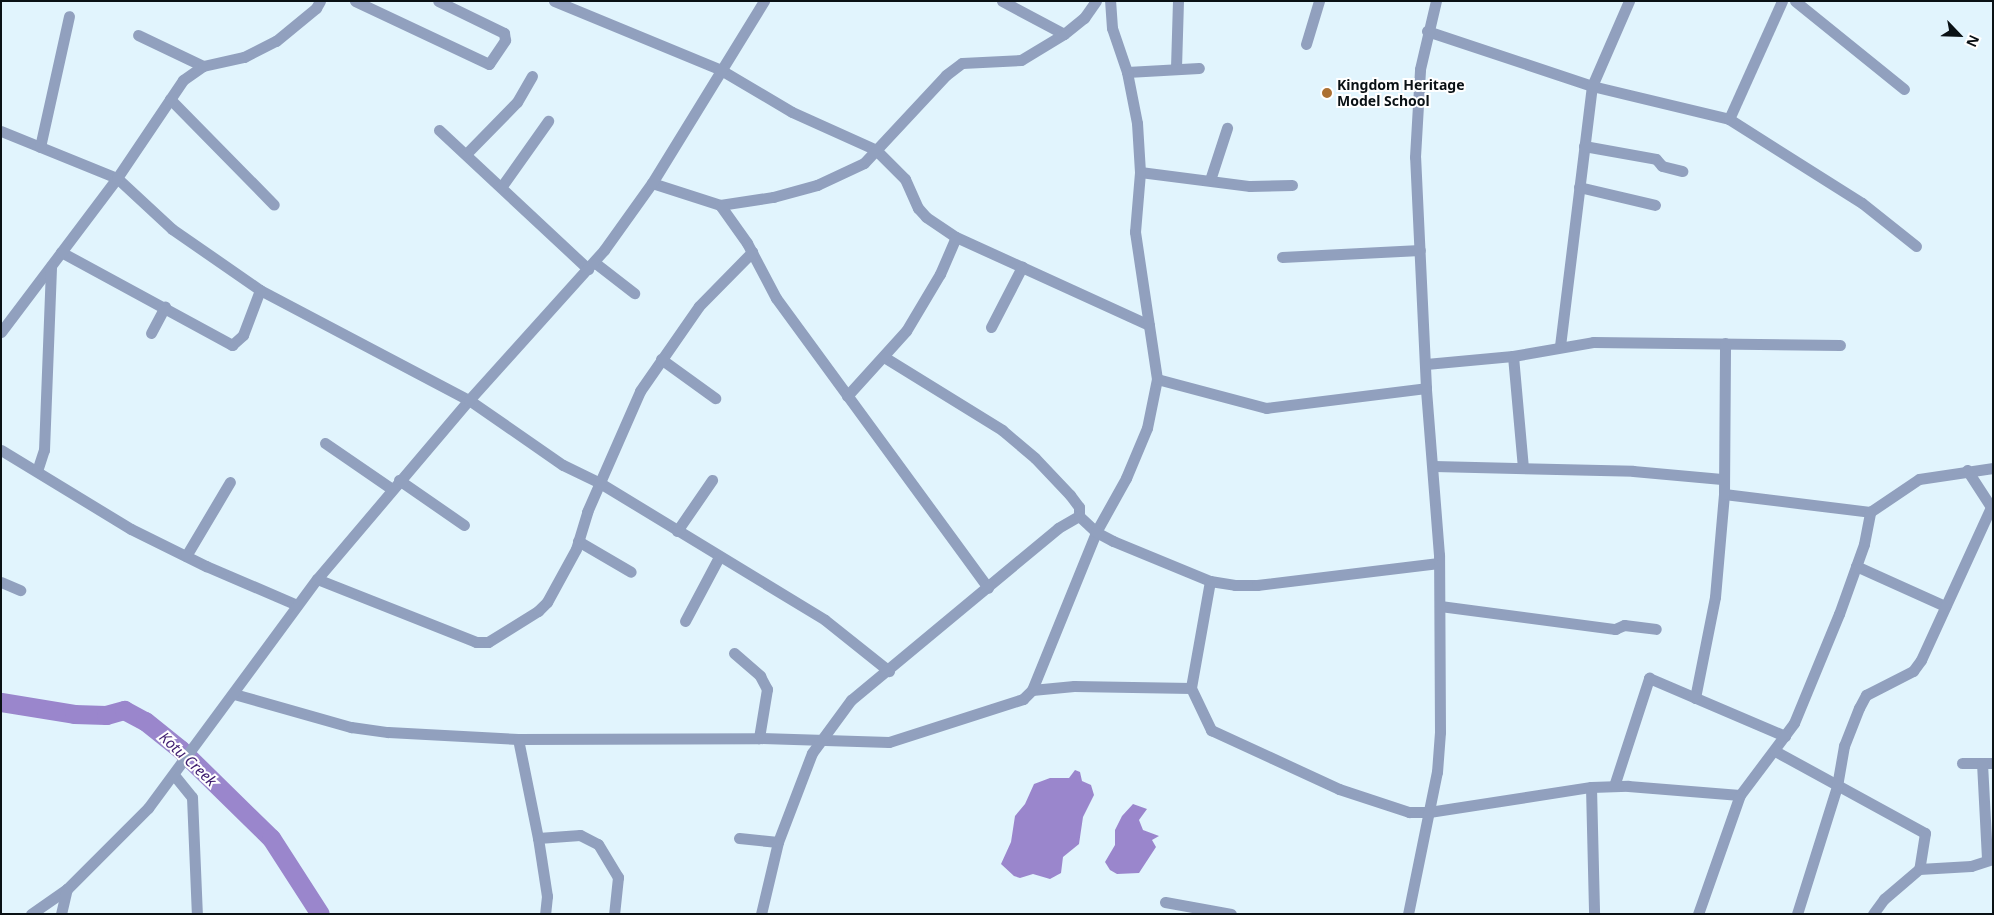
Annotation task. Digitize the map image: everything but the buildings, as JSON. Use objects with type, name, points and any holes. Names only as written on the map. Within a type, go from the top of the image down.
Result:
[{"type":"street","points":[[1,332],[117,178],[183,80],[203,66],[244,57],[276,41],[320,1]]},
{"type":"street","points":[[355,1],[489,64],[505,40],[504,33],[438,1]]},
{"type":"street","points":[[554,1],[721,70],[792,112],[876,150],[906,179],[918,208],[926,217],[956,237],[1149,325]]},
{"type":"street","points":[[30,914],[67,889],[148,808],[234,694],[317,579],[469,400],[591,265],[652,183],[764,1]]},
{"type":"street","points":[[1002,1],[1064,34]]},
{"type":"street","points":[[652,183],[720,205],[773,197],[817,185],[856,169],[946,75],[962,64],[1020,60],[1064,34],[1084,18],[1096,1]]},
{"type":"street","points":[[234,694],[351,727],[518,739],[758,738],[889,742],[1023,700],[1032,690],[1096,532],[1126,478],[1147,428],[1157,379],[1135,232],[1140,172],[1137,122],[1127,72],[1112,28],[1110,1]]},
{"type":"street","points":[[1176,68],[1178,1]]},
{"type":"street","points":[[1306,44],[1319,1]]},
{"type":"street","points":[[1408,914],[1429,812],[1440,732],[1439,563],[1434,466],[1426,388],[1416,112],[1427,31],[1436,1]]},
{"type":"street","points":[[1560,346],[1592,86],[1629,1]]},
{"type":"street","points":[[1729,119],[1782,1]]},
{"type":"street","points":[[1794,1],[1904,89]]},
{"type":"street","points":[[40,148],[69,16]]},
{"type":"street","points":[[1427,31],[1592,86],[1729,119],[1862,203],[1916,246]]},
{"type":"street","points":[[138,35],[203,66]]},
{"type":"street","points":[[1127,72],[1199,68]]},
{"type":"street","points":[[467,153],[517,102],[532,76]]},
{"type":"street","points":[[170,99],[274,205]]},
{"type":"street","points":[[502,186],[548,121]]},
{"type":"street","points":[[1210,180],[1227,128]]},
{"type":"street","points":[[439,130],[591,265],[634,294]]},
{"type":"street","points":[[1,131],[117,178],[172,229],[260,290],[469,400],[563,465],[600,483],[825,620],[888,671]]},
{"type":"street","points":[[1584,146],[1656,159],[1662,166],[1682,171]]},
{"type":"street","points":[[1140,172],[1250,186],[1292,185]]},
{"type":"street","points":[[1579,187],[1655,205]]},
{"type":"street","points":[[720,205],[752,252],[776,298],[988,588]]},
{"type":"street","points":[[847,396],[884,357],[915,318],[956,237]]},
{"type":"street","points":[[1282,257],[1420,250]]},
{"type":"street","points":[[61,252],[232,345],[243,335],[260,290]]},
{"type":"street","points":[[317,579],[482,643],[520,623],[547,602],[578,541],[586,512],[640,391],[699,306],[752,252]]},
{"type":"street","points":[[37,471],[44,450],[51,266]]},
{"type":"street","points":[[991,327],[1022,267]]},
{"type":"street","points":[[151,333],[165,308]]},
{"type":"street","points":[[1426,364],[1513,356],[1560,346],[1593,342],[1725,342],[1840,345]]},
{"type":"street","points":[[1695,698],[1715,597],[1724,494],[1722,479],[1725,342]]},
{"type":"street","points":[[1513,356],[1523,468]]},
{"type":"street","points":[[884,357],[1002,430],[1036,458],[1079,507],[1079,516],[1096,532],[1210,581],[1257,585],[1439,563]]},
{"type":"street","points":[[661,359],[715,398]]},
{"type":"street","points":[[1157,379],[1266,408],[1426,388]]},
{"type":"street","points":[[325,443],[464,525]]},
{"type":"street","points":[[1,450],[131,529],[297,606]]},
{"type":"street","points":[[1434,466],[1633,471],[1722,479]]},
{"type":"street","points":[[1724,494],[1870,512],[1919,480],[1966,470],[1993,468]]},
{"type":"street","points":[[1797,914],[1837,786],[1844,746],[1858,708],[1866,695],[1913,671],[1992,507],[1966,470]]},
{"type":"street","points":[[677,531],[712,480]]},
{"type":"street","points":[[186,556],[230,482]]},
{"type":"street","points":[[1698,914],[1740,795],[1785,736],[1812,682],[1856,566],[1870,512]]},
{"type":"street","points":[[761,914],[778,842],[812,753],[850,700],[888,671],[1058,528],[1079,516]]},
{"type":"street","points":[[578,541],[631,572]]},
{"type":"street","points":[[685,621],[719,557]]},
{"type":"street","points":[[1856,566],[1945,606]]},
{"type":"street","points":[[1210,581],[1190,688],[1211,730],[1364,799],[1409,812],[1429,812],[1591,787],[1614,786],[1740,795]]},
{"type":"street","points":[[1,582],[20,590]]},
{"type":"street","points":[[1440,606],[1615,629],[1624,625],[1656,630]]},
{"type":"street","points":[[734,653],[760,676],[767,689],[758,738]]},
{"type":"street","points":[[1614,786],[1649,678],[1785,736]]},
{"type":"street","points":[[1032,690],[1093,686],[1190,688]]},
{"type":"street","points":[[518,739],[538,838],[547,896],[545,914]]},
{"type":"street","points":[[1775,751],[1925,833],[1919,869]]},
{"type":"street","points":[[1873,914],[1884,899],[1919,869],[1971,866],[1990,859],[1987,763],[1962,763]]},
{"type":"street","points":[[174,775],[192,797],[197,914]]},
{"type":"street","points":[[1591,787],[1594,914]]},
{"type":"street","points":[[538,838],[580,835],[598,844],[618,877],[614,914]]},
{"type":"street","points":[[739,838],[778,842]]},
{"type":"street","points":[[61,914],[67,889]]},
{"type":"street","points":[[1165,902],[1231,914]]},
{"type":"shaded area","points":[[1075,770],[1080,772],[1082,781],[1091,785],[1094,795],[1083,817],[1079,844],[1063,857],[1061,873],[1050,879],[1033,874],[1020,878],[1014,876],[1001,864],[1011,842],[1015,816],[1025,804],[1034,784],[1050,778],[1069,778]]},
{"type":"shaded area","points":[[1133,804],[1147,809],[1139,820],[1143,830],[1159,836],[1152,840],[1156,847],[1139,873],[1117,874],[1110,870],[1105,862],[1115,845],[1115,830],[1122,816]]},
{"type":"waterway","name":"Kotu Creek","points":[[1,702],[74,714],[106,715],[124,710],[145,721],[180,749],[271,838],[320,914]]},
{"type":"place","name":"Kingdom Heritage Model School","points":[[1327,93]]}]
